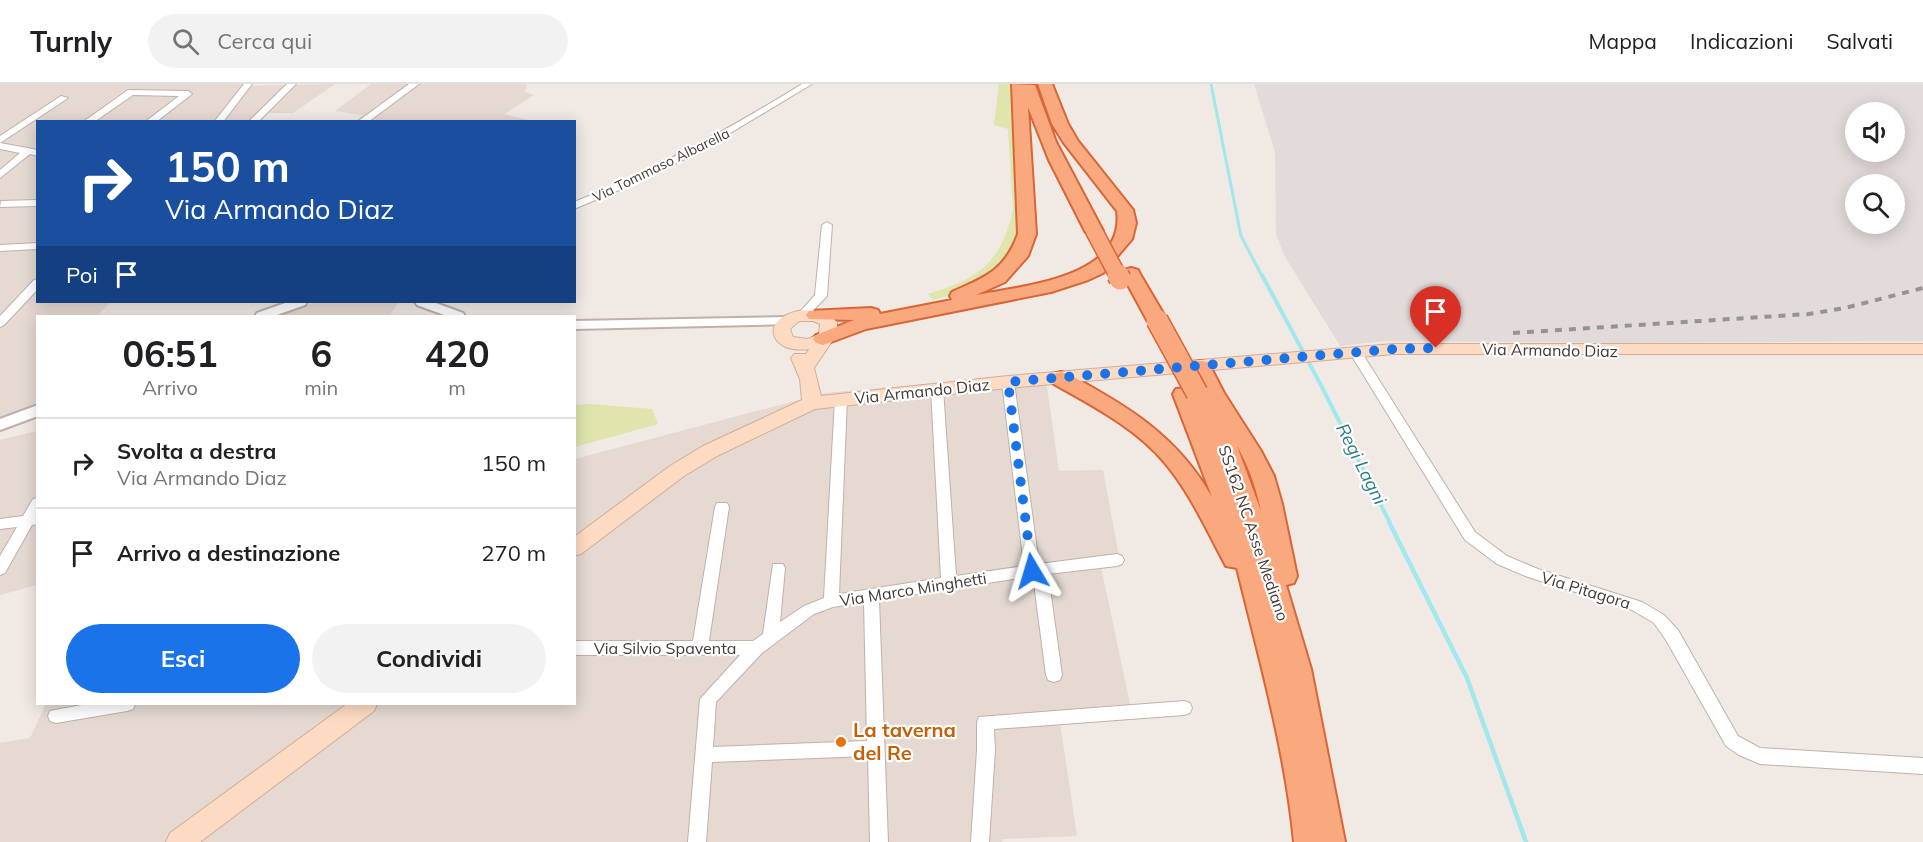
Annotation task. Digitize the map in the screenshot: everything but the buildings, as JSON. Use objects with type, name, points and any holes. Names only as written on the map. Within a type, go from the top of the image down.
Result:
[{"type":"highway","points":[[808,326],[857,315],[884,313],[940,302],[963,295],[998,278],[1019,256],[1027,234],[1019,84]]},
{"type":"highway","name":"SS162 NC Asse Mediano","points":[[1028,84],[1037,114],[1056,160],[1100,231],[1190,394],[1219,483],[1287,673],[1330,842]]},
{"type":"highway","name":"SS162 NC Asse Mediano","points":[[1039,84],[1049,116],[1100,231]]},
{"type":"highway","points":[[808,326],[861,324],[1051,286],[1096,269],[1123,239],[1127,223],[1125,210],[1072,143],[1060,124],[1045,84]]},
{"type":"highway","points":[[1201,367],[1220,406],[1257,464],[1268,496],[1290,598],[1287,673]]},
{"type":"highway","points":[[1061,379],[1117,409],[1161,445],[1195,488],[1235,559],[1287,673]]},
{"type":"highway","name":"SS162 NC Asse Mediano","points":[[1287,673],[1309,842]]},
{"type":"main road","points":[[808,326],[806,367],[812,394],[811,403]]},
{"type":"main road","points":[[806,367],[808,326]]},
{"type":"main road","name":"Via Armando Diaz","points":[[576,547],[677,471],[710,451],[811,403],[1008,382],[1436,348],[1593,351],[1923,349]]},
{"type":"main road","points":[[179,842],[364,705]]},
{"type":"street","points":[[220,120],[248,84]]},
{"type":"street","points":[[254,120],[292,84]]},
{"type":"street","points":[[364,120],[415,84]]},
{"type":"street","name":"Via Tommaso Albarella","points":[[576,205],[713,142],[808,84]]},
{"type":"street","points":[[111,91],[188,94],[152,120]]},
{"type":"street","points":[[90,120],[131,92]]},
{"type":"street","points":[[0,140],[64,98]]},
{"type":"street","points":[[0,146],[33,152]]},
{"type":"street","points":[[0,175],[33,152]]},
{"type":"street","points":[[1,204],[36,203]]},
{"type":"street","points":[[808,326],[821,296],[827,225]]},
{"type":"street","points":[[0,248],[36,246]]},
{"type":"street","points":[[0,323],[36,284]]},
{"type":"street","points":[[576,325],[728,323],[754,326],[808,326],[828,304],[821,296]]},
{"type":"street","points":[[265,315],[297,303]]},
{"type":"street","points":[[425,303],[455,315]]},
{"type":"street","name":"Via Pitagora","points":[[1356,353],[1470,536],[1502,560],[1533,573],[1637,606],[1659,619],[1672,634],[1732,741],[1760,756],[1923,766]]},
{"type":"street","points":[[1008,382],[1054,675]]},
{"type":"street","points":[[936,389],[949,583]]},
{"type":"street","points":[[831,601],[842,399]]},
{"type":"street","points":[[0,425],[36,411]]},
{"type":"street","points":[[700,648],[722,507]]},
{"type":"street","points":[[0,524],[32,520]]},
{"type":"street","points":[[0,569],[32,520]]},
{"type":"street","name":"Via Marco Minghetti","points":[[697,842],[708,699],[756,648],[809,610],[831,601],[1117,560]]},
{"type":"street","points":[[771,637],[778,568]]},
{"type":"street","points":[[871,595],[879,842]]},
{"type":"street","name":"Via Silvio Spaventa","points":[[576,648],[756,648]]},
{"type":"street","points":[[56,716],[103,706]]},
{"type":"street","points":[[980,842],[987,750],[985,722],[1184,708]]},
{"type":"street","points":[[702,756],[877,748]]},
{"type":"shaded area","points":[[0,84],[245,84],[244,86],[335,84],[293,113],[264,113],[256,120],[36,120],[36,303],[109,303],[99,315],[36,315],[36,407],[0,420]]},
{"type":"shaded area","points":[[371,84],[527,84],[525,92],[534,95],[504,114],[528,120],[356,120],[363,115],[335,111]]},
{"type":"shaded area","points":[[1254,84],[1923,84],[1923,341],[1617,343],[1384,341],[1340,346],[1284,255],[1276,234],[1275,152]]},
{"type":"shaded area","points":[[313,303],[398,303],[390,315],[277,315]]},
{"type":"shaded area","points":[[1045,373],[1059,471],[1103,470],[1120,562],[1101,567],[1133,718],[1060,723],[1077,836],[1003,839],[1002,842],[0,842],[0,743],[30,738],[46,705],[576,705],[576,459],[825,393]]},
{"type":"shaded area","points":[[36,431],[36,585],[0,595],[0,440]]},
{"type":"green space","points":[[999,84],[1013,84],[1022,233],[1007,264],[962,292],[933,300],[928,294],[961,282],[985,266],[1002,243],[1008,228],[1013,209],[1008,129],[994,125]]},
{"type":"green space","points":[[576,405],[652,409],[658,424],[576,447]]},
{"type":"waterway","name":"Regi Lagni","points":[[1211,84],[1241,236],[1262,276]]},
{"type":"waterway","name":"Regi Lagni","points":[[1262,275],[1323,389],[1390,523]]},
{"type":"waterway","name":"Regi Lagni","points":[[1389,522],[1467,678],[1526,842]]},
{"type":"railway","points":[[1513,333],[1809,314],[1845,308],[1923,288]]},
{"type":"place","name":"La taverna del Re","points":[[841,742]]},
{"type":"route","points":[[1032,571],[1008,382],[1394,349],[1436,348]]}]
